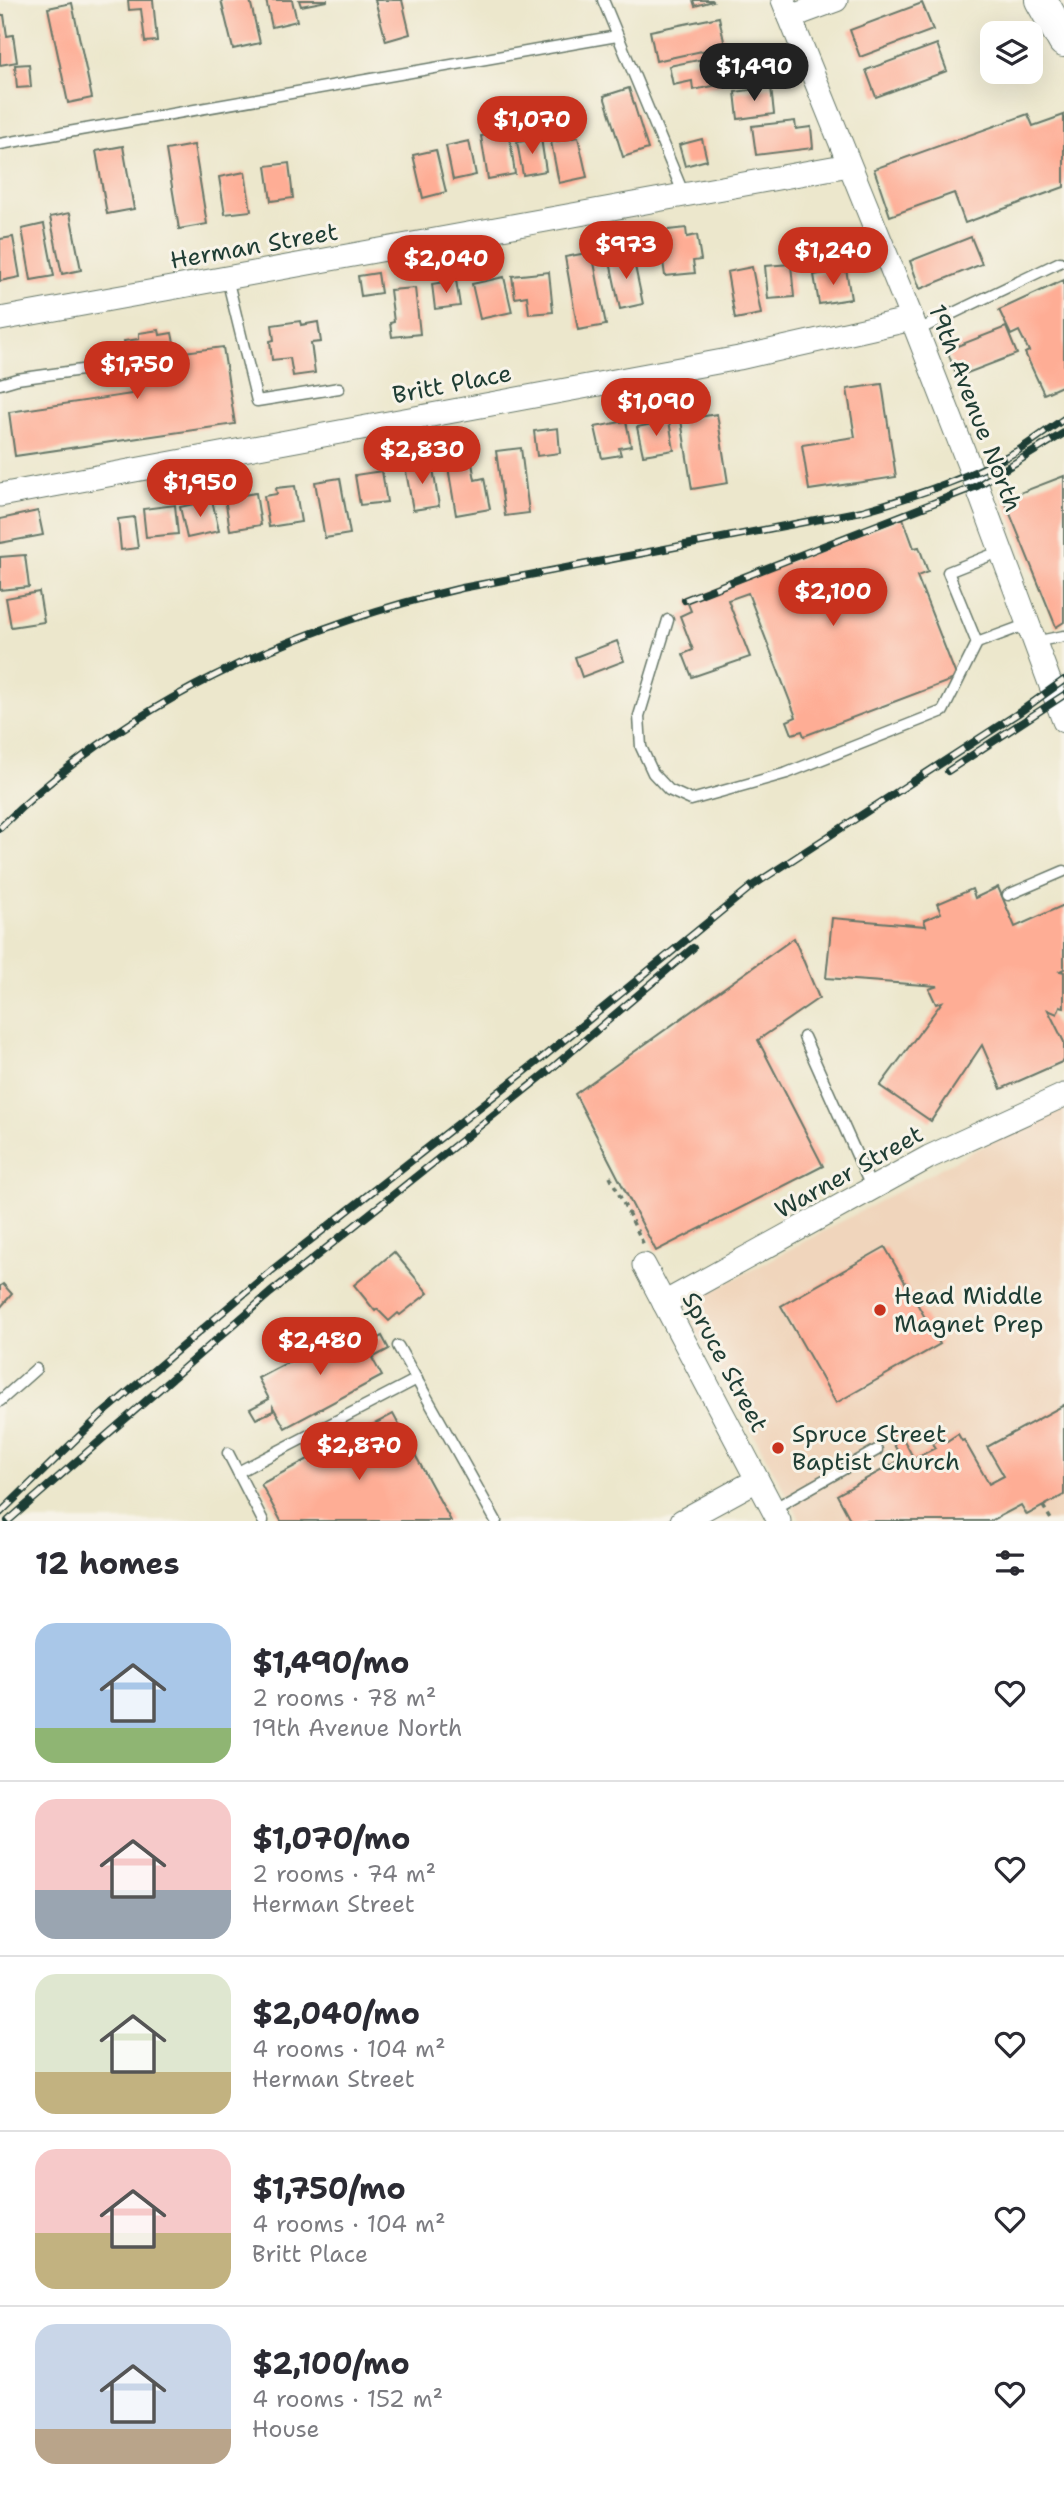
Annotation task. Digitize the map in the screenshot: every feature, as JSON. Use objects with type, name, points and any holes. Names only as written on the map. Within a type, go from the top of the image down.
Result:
[{"type":"main road","points":[[1041,0],[1064,41]]},
{"type":"street","points":[[786,9],[836,0]]},
{"type":"street","name":"19th Avenue North","points":[[786,9],[914,325],[1064,721]]},
{"type":"street","name":"Herman Street","points":[[0,319],[849,165]]},
{"type":"street","name":"Britt Place","points":[[0,495],[914,325]]},
{"type":"street","name":"Warner Street","points":[[664,1303],[929,1157],[1064,1095]]},
{"type":"street","name":"Spruce Street","points":[[645,1258],[664,1303],[776,1515]]},
{"type":"street","points":[[682,1521],[757,1480]]},
{"type":"lane","points":[[603,0],[684,195]]},
{"type":"lane","points":[[0,144],[617,36]]},
{"type":"lane","points":[[914,325],[1060,262]]},
{"type":"lane","points":[[227,278],[257,401],[338,388]]},
{"type":"lane","points":[[0,384],[17,379],[103,367]]},
{"type":"lane","points":[[668,620],[639,716],[641,747],[653,773],[669,790],[691,800],[787,773],[943,711],[976,643],[948,572],[1001,551]]},
{"type":"lane","points":[[976,643],[1031,633],[1064,636]]},
{"type":"lane","points":[[1008,895],[1064,871]]},
{"type":"lane","points":[[804,1037],[872,1189]]},
{"type":"lane","points":[[398,1346],[496,1521]]},
{"type":"lane","points":[[0,1401],[36,1368]]},
{"type":"lane","points":[[238,1472],[417,1379]]},
{"type":"lane","points":[[776,1515],[877,1450]]},
{"type":"lane","points":[[228,1453],[263,1521]]},
{"type":"path","points":[[610,1176],[645,1258]]},
{"type":"path","points":[[1044,1506],[1052,1521]]},
{"type":"shaded area","name":"Head Middle Magnet Prep","points":[[1064,1106],[1064,1521],[801,1521],[692,1322],[700,1298],[950,1163]]},
{"type":"building","points":[[128,0],[153,0],[157,41],[145,42],[141,9],[129,10]]},
{"type":"building","points":[[221,0],[250,0],[260,43],[233,49]]},
{"type":"building","points":[[266,0],[292,0],[297,21],[272,27]]},
{"type":"building","points":[[299,0],[327,0],[327,1],[301,6]]},
{"type":"building","points":[[375,0],[402,0],[410,34],[386,41]]},
{"type":"building","points":[[693,0],[712,0],[713,1],[695,6]]},
{"type":"building","points":[[72,3],[92,98],[68,103],[48,8]]},
{"type":"building","points":[[922,3],[933,30],[860,57],[850,30]]},
{"type":"building","points":[[0,15],[4,15],[7,36],[13,35],[17,62],[0,65]]},
{"type":"building","points":[[719,17],[725,46],[656,61],[650,31]]},
{"type":"building","points":[[937,44],[947,71],[876,97],[866,70]]},
{"type":"building","points":[[723,55],[727,72],[721,74],[723,84],[693,90],[692,81],[673,85],[669,66]]},
{"type":"building","points":[[29,64],[31,87],[17,88],[15,65]]},
{"type":"building","points":[[771,87],[774,114],[738,119],[735,92]]},
{"type":"building","points":[[629,88],[648,149],[623,157],[604,96]]},
{"type":"building","points":[[1028,114],[1033,126],[1064,115],[1064,187],[965,223],[954,193],[890,216],[874,169]]},
{"type":"building","points":[[795,121],[796,129],[811,127],[813,148],[756,155],[752,126]]},
{"type":"building","points":[[509,131],[515,174],[488,179],[481,136]]},
{"type":"building","points":[[578,137],[587,177],[559,183],[551,142]]},
{"type":"building","points":[[541,138],[546,171],[523,175],[517,142]]},
{"type":"building","points":[[702,139],[707,160],[685,166],[679,145]]},
{"type":"building","points":[[469,141],[476,175],[453,180],[446,146]]},
{"type":"building","points":[[194,145],[207,224],[179,229],[166,150]]},
{"type":"building","points":[[123,146],[134,209],[107,214],[96,151]]},
{"type":"building","points":[[436,150],[446,192],[423,198],[413,155]]},
{"type":"building","points":[[289,163],[293,198],[271,201],[266,166]]},
{"type":"building","points":[[245,172],[251,211],[225,214],[219,177]]},
{"type":"building","points":[[70,213],[81,270],[62,274],[50,217]]},
{"type":"building","points":[[44,224],[54,276],[31,280],[22,229]]},
{"type":"building","points":[[686,228],[687,237],[697,235],[701,260],[693,261],[695,273],[665,276],[659,231]]},
{"type":"building","points":[[13,237],[20,277],[0,281],[0,239]]},
{"type":"building","points":[[971,237],[982,264],[920,289],[910,261]]},
{"type":"building","points":[[592,252],[606,325],[578,330],[565,257]]},
{"type":"building","points":[[632,252],[643,304],[620,309],[609,257]]},
{"type":"building","points":[[791,264],[794,297],[768,299],[765,266]]},
{"type":"building","points":[[752,267],[761,314],[735,319],[727,272]]},
{"type":"building","points":[[846,269],[851,299],[819,304],[814,275]]},
{"type":"building","points":[[549,272],[553,312],[529,314],[527,296],[515,298],[512,276]]},
{"type":"building","points":[[378,273],[381,293],[361,296],[358,276]]},
{"type":"building","points":[[504,277],[512,312],[480,319],[472,284]]},
{"type":"building","points":[[456,280],[460,306],[435,309],[432,284]]},
{"type":"building","points":[[1064,280],[1064,385],[1044,394],[1025,353],[1029,351],[1019,331],[1011,335],[999,310]]},
{"type":"building","points":[[415,288],[420,334],[392,337],[390,323],[394,322],[390,290]]},
{"type":"building","points":[[300,321],[301,325],[318,322],[321,342],[311,343],[315,373],[293,376],[290,358],[272,360],[272,325]]},
{"type":"building","points":[[1006,327],[1017,354],[957,377],[947,350]]},
{"type":"building","points":[[159,330],[160,335],[172,333],[176,353],[223,347],[235,424],[15,456],[9,412],[132,394],[124,341],[139,339],[139,333]]},
{"type":"building","points":[[882,384],[896,477],[809,490],[802,445],[855,437],[847,389]]},
{"type":"building","points":[[717,414],[728,483],[692,489],[681,420]]},
{"type":"building","points":[[626,421],[631,446],[619,448],[621,455],[602,458],[595,427]]},
{"type":"building","points":[[669,421],[674,450],[643,455],[637,427]]},
{"type":"building","points":[[558,428],[560,453],[537,456],[534,431]]},
{"type":"building","points":[[521,448],[529,513],[505,516],[496,451]]},
{"type":"building","points":[[432,462],[439,506],[413,510],[405,466]]},
{"type":"building","points":[[472,463],[475,480],[484,478],[490,509],[456,515],[448,467]]},
{"type":"building","points":[[382,471],[387,502],[360,505],[355,475]]},
{"type":"building","points":[[1064,476],[1064,622],[1056,627],[1004,499]]},
{"type":"building","points":[[340,478],[350,534],[325,538],[315,482]]},
{"type":"building","points":[[295,486],[301,522],[269,527],[264,496],[277,494],[276,488]]},
{"type":"building","points":[[256,493],[261,525],[230,530],[225,498]]},
{"type":"building","points":[[212,500],[219,531],[187,538],[180,507]]},
{"type":"building","points":[[175,505],[178,534],[146,537],[143,509]]},
{"type":"building","points":[[38,511],[43,535],[0,543],[0,519]]},
{"type":"building","points":[[134,517],[138,548],[121,550],[118,519]]},
{"type":"building","points":[[903,518],[914,548],[919,547],[928,572],[917,576],[957,678],[804,736],[802,731],[792,734],[787,721],[796,717],[748,593],[728,600],[750,657],[692,677],[683,654],[693,650],[680,616],[691,611],[687,601]]},
{"type":"building","points":[[25,555],[29,587],[0,590],[0,557]]},
{"type":"building","points":[[39,592],[44,622],[11,627],[6,598]]},
{"type":"building","points":[[617,641],[624,661],[582,677],[575,657]]},
{"type":"building","points":[[998,887],[1015,927],[1064,905],[1064,969],[1060,971],[1064,972],[1064,1007],[1060,1006],[1057,1014],[1048,1010],[1064,1042],[1064,1061],[1001,1089],[982,1045],[931,1121],[880,1086],[942,1002],[936,1004],[929,989],[938,986],[826,978],[832,918],[926,926],[924,920],[941,913],[937,904],[972,889],[975,898]]},
{"type":"building","points":[[794,938],[819,998],[758,1040],[823,1166],[656,1251],[575,1094]]},
{"type":"building","points":[[885,1247],[940,1344],[836,1403],[781,1306]]},
{"type":"building","points":[[394,1252],[428,1293],[389,1321],[377,1309],[375,1311],[354,1285]]},
{"type":"building","points":[[3,1284],[12,1294],[0,1308],[0,1286]]},
{"type":"building","points":[[355,1327],[366,1348],[382,1336],[389,1349],[372,1358],[382,1376],[285,1428],[273,1407],[273,1411],[256,1419],[250,1409],[269,1399],[258,1378]]},
{"type":"building","points":[[1064,1405],[1064,1495],[1027,1515],[1021,1505],[991,1521],[851,1521],[837,1495],[902,1459],[889,1436],[899,1431],[914,1459],[935,1448],[932,1443],[944,1436],[947,1441],[958,1434],[989,1484],[1004,1476],[987,1447]]},
{"type":"building","points":[[393,1414],[451,1521],[281,1521],[261,1484]]},
{"type":"railway","points":[[0,828],[49,783],[101,743],[156,708],[214,676],[335,625],[462,588],[862,511],[962,478],[1019,450],[1064,419]]},
{"type":"railway","points":[[685,600],[977,486],[1064,433]]},
{"type":"railway","points":[[0,1513],[101,1415],[271,1271],[542,1058],[752,886],[1017,714],[1064,680]]},
{"type":"railway","points":[[948,771],[1064,695]]},
{"type":"railway","points":[[8,1521],[270,1293],[551,1069],[693,948]]},
{"type":"place","name":"Head Middle Magnet Prep","points":[[880,1310]]},
{"type":"place","name":"Spruce Street Baptist Church","points":[[778,1448]]}]
